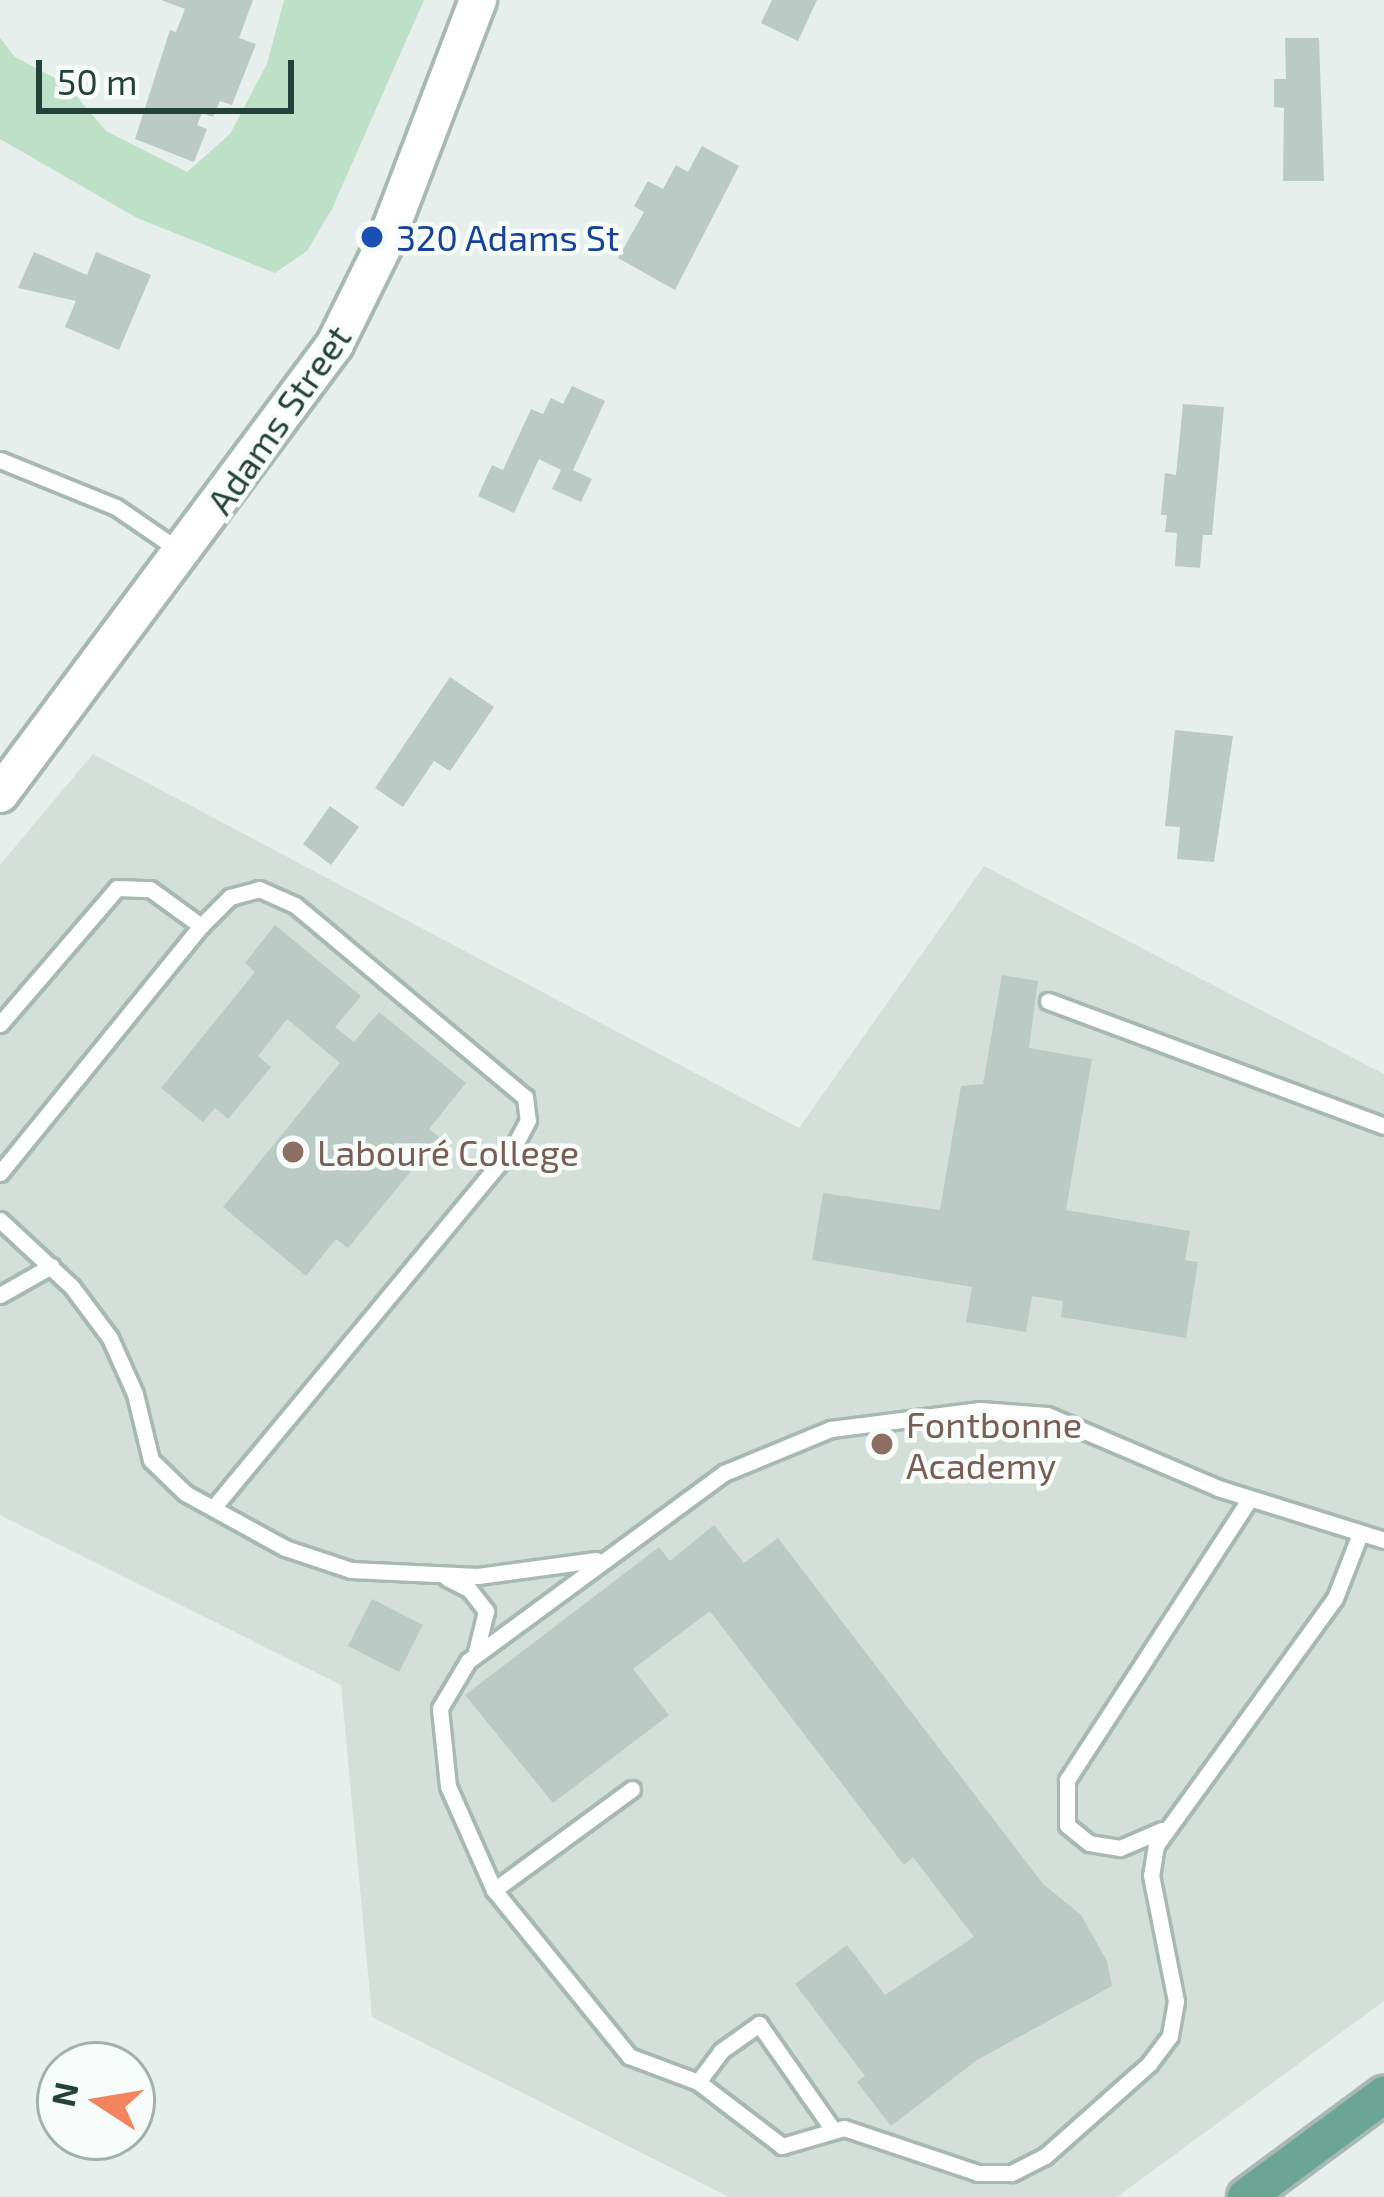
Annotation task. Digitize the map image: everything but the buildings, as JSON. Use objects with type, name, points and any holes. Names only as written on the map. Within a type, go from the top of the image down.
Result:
[{"type":"main road","name":"Adams Street","points":[[0,794],[182,553],[352,313],[478,0]]},
{"type":"main road","points":[[1246,2197],[1384,2096]]},
{"type":"lane","points":[[0,460],[116,507],[182,553]]},
{"type":"lane","points":[[0,1024],[117,888],[151,889],[201,926]]},
{"type":"lane","points":[[0,1173],[201,926],[244,891],[283,896],[515,1085],[529,1109],[516,1143],[213,1508]]},
{"type":"lane","points":[[1048,1001],[1384,1126]]},
{"type":"lane","points":[[0,1220],[51,1266],[110,1337],[160,1474],[213,1508],[328,1565],[438,1576],[543,1573],[610,1555]]},
{"type":"lane","points":[[0,1295],[51,1266]]},
{"type":"lane","points":[[469,1660],[724,1472],[776,1446],[861,1423],[947,1412],[1024,1412],[1070,1421],[1249,1500],[1384,1540]]},
{"type":"lane","points":[[1162,1830],[1120,1848],[1089,1843],[1067,1825],[1067,1780],[1249,1500]]},
{"type":"lane","points":[[698,2082],[759,2024],[832,2127],[978,2173],[1012,2174],[1045,2156],[1149,2064],[1170,2036],[1176,2001],[1151,1875],[1162,1830],[1335,1598],[1360,1534]]},
{"type":"lane","points":[[438,1576],[469,1588],[485,1611],[483,1638],[446,1689],[438,1744],[457,1815],[494,1890],[629,2056],[698,2082],[782,2146],[832,2127]]},
{"type":"lane","points":[[494,1890],[632,1789]]},
{"type":"shaded area","name":"Fontbonne Academy","points":[[93,754],[799,1128],[984,866],[1384,1074],[1384,2001],[1117,2197],[729,2197],[372,2017],[341,1685],[0,1515],[0,865]]},
{"type":"green space","points":[[284,0],[424,0],[332,209],[307,251],[275,273],[137,218],[0,139],[0,38],[15,57],[66,84],[106,131],[187,172],[230,134],[267,64]]},
{"type":"place","name":"320 Adams St","points":[[372,237]]},
{"type":"place","name":"Labouré College","points":[[293,1152]]},
{"type":"place","name":"Fontbonne Academy","points":[[882,1444]]}]
